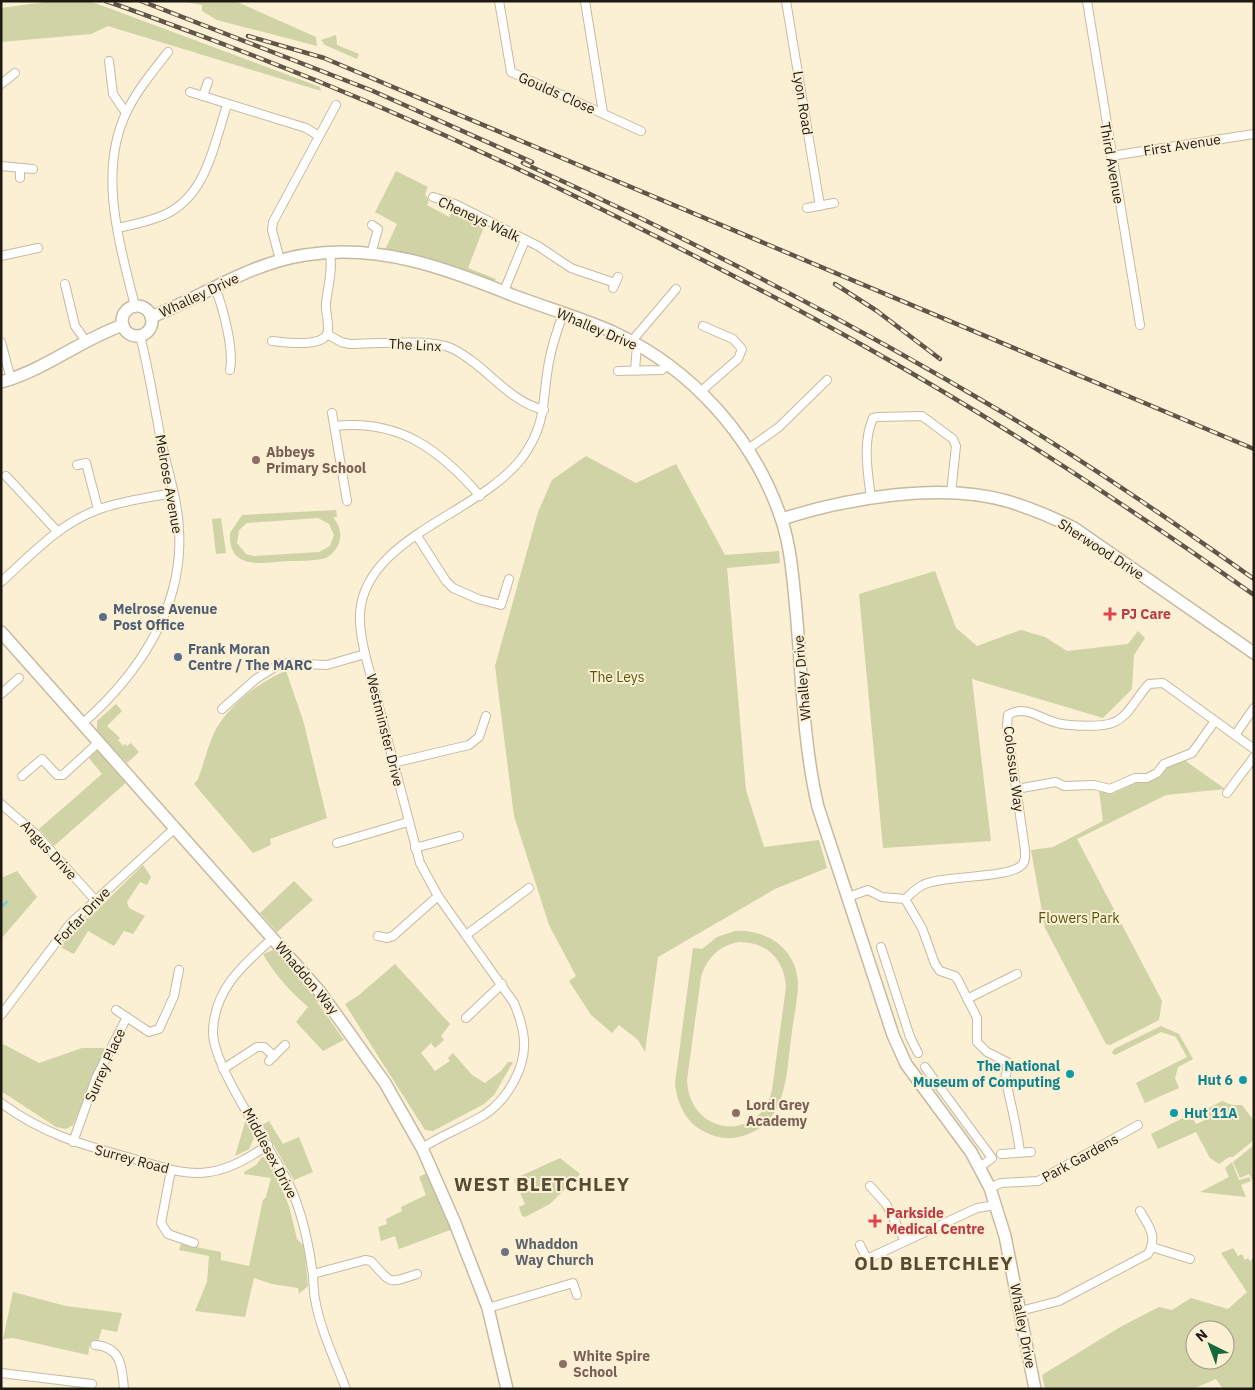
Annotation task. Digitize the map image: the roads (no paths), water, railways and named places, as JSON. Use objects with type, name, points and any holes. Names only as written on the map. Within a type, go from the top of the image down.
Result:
[{"type":"street","name":"Goulds Close","points":[[499,1],[510,72],[641,131]]},
{"type":"street","points":[[585,1],[603,113]]},
{"type":"street","name":"Lyon Road","points":[[786,1],[820,206]]},
{"type":"street","name":"Third Avenue","points":[[1087,1],[1110,156],[1140,324]]},
{"type":"street","points":[[134,306],[112,198],[116,145],[126,113],[142,84],[168,52]]},
{"type":"street","points":[[109,61],[115,73],[116,100],[126,113]]},
{"type":"street","points":[[3,80],[15,73]]},
{"type":"street","points":[[203,96],[208,82]]},
{"type":"street","points":[[190,92],[226,105],[306,128],[319,136]]},
{"type":"street","points":[[118,228],[159,217],[175,209],[190,197],[202,179],[226,105]]},
{"type":"street","points":[[280,260],[272,230],[273,222],[336,106]]},
{"type":"street","name":"First Avenue","points":[[1110,156],[1254,134]]},
{"type":"street","points":[[1,166],[33,169]]},
{"type":"street","points":[[20,168],[20,178]]},
{"type":"street","name":"Cheneys Walk","points":[[433,197],[455,204],[538,246],[571,268],[615,283]]},
{"type":"street","points":[[807,208],[834,204]]},
{"type":"street","points":[[371,254],[378,229],[372,225]]},
{"type":"street","name":"Cheneys Walk","points":[[504,291],[525,240]]},
{"type":"street","points":[[1,256],[38,248]]},
{"type":"street","points":[[272,341],[314,343],[324,338],[327,334],[325,308],[332,274],[330,253]]},
{"type":"street","name":"Whalley Drive","points":[[151,317],[183,304],[215,287],[280,260],[330,253],[371,254],[407,258],[437,266],[504,291],[634,343],[668,365],[700,392],[729,422],[748,449],[766,482],[782,519],[790,558],[810,772],[818,807],[882,1004],[906,1064],[980,1167],[996,1204],[1005,1236],[1035,1389]]},
{"type":"street","points":[[65,284],[75,326],[86,341]]},
{"type":"street","points":[[215,287],[223,311],[232,361],[230,370]]},
{"type":"street","points":[[635,370],[634,343],[676,289]]},
{"type":"street","points":[[134,306],[146,310],[151,317],[151,326],[140,336],[127,332],[123,325],[123,315],[134,306]]},
{"type":"street","name":"Westminster Drive","points":[[422,1148],[494,1108],[507,1094],[514,1080],[521,1064],[524,1042],[520,1019],[514,1003],[426,878],[415,848],[365,654],[360,631],[360,612],[364,594],[372,575],[383,561],[417,536],[480,496],[504,477],[521,458],[538,433],[544,410],[550,358],[563,314]]},
{"type":"street","points":[[1,342],[6,380],[42,367],[86,341],[123,325]]},
{"type":"street","points":[[700,392],[738,359],[742,349],[733,339],[703,326]]},
{"type":"street","name":"The Linx","points":[[327,334],[341,342],[350,344],[431,344],[452,348],[516,398],[529,406],[544,410]]},
{"type":"street","name":"Melrose Avenue","points":[[82,724],[126,681],[156,637],[174,585],[180,530],[140,336]]},
{"type":"street","points":[[618,371],[662,370],[668,365]]},
{"type":"street","points":[[748,449],[779,427],[827,380]]},
{"type":"street","points":[[332,414],[347,501]]},
{"type":"street","points":[[871,500],[866,452],[868,428],[873,418],[878,416],[922,416],[953,439],[956,446],[951,493]]},
{"type":"street","points":[[335,426],[368,425],[415,439],[438,453],[480,496]]},
{"type":"street","points":[[76,465],[86,463],[98,509]]},
{"type":"street","points":[[6,476],[58,531]]},
{"type":"street","points":[[1,582],[58,531],[98,509],[172,493]]},
{"type":"street","name":"Sherwood Drive","points":[[782,519],[826,507],[871,500],[951,493],[1005,501],[1046,514],[1074,528],[1254,653]]},
{"type":"street","points":[[417,536],[446,581],[453,588],[464,594],[501,605],[509,579]]},
{"type":"street","name":"Whaddon Way","points":[[1,632],[273,938],[346,1026],[385,1083],[422,1148],[488,1308],[507,1389]]},
{"type":"street","points":[[222,709],[256,679],[281,663],[327,665],[365,654]]},
{"type":"street","points":[[1,694],[19,678]]},
{"type":"street","name":"Colossus Way","points":[[904,899],[924,884],[994,874],[1015,869],[1022,865],[1026,857],[1006,726],[1008,715],[1016,710],[1025,710],[1062,724],[1103,726],[1118,720],[1145,688],[1156,682],[1163,683],[1254,749]]},
{"type":"street","points":[[1235,735],[1254,708]]},
{"type":"street","points":[[393,763],[469,745],[480,737],[486,716]]},
{"type":"street","points":[[1016,789],[1056,782],[1064,786],[1094,785],[1110,789],[1135,778],[1147,778],[1157,774],[1164,764],[1192,753],[1215,722]]},
{"type":"street","points":[[22,776],[42,759],[58,775],[63,775],[99,742]]},
{"type":"street","points":[[1227,793],[1254,757]]},
{"type":"street","name":"Angus Drive","points":[[1,804],[37,835],[95,900]]},
{"type":"street","points":[[337,843],[408,822]]},
{"type":"street","name":"Forfar Drive","points":[[1,1015],[70,924],[175,828]]},
{"type":"street","points":[[415,848],[459,836]]},
{"type":"street","points":[[466,935],[530,888]]},
{"type":"street","points":[[848,896],[868,890],[882,897],[904,899],[922,928],[935,964],[940,971],[955,976],[977,1018],[979,1026],[976,1037],[980,1047],[1007,1062],[1005,1079],[1010,1093],[1012,1114],[1018,1132],[1020,1152]]},
{"type":"street","points":[[378,936],[387,938],[393,936],[438,896]]},
{"type":"street","name":"Middlesex Drive","points":[[273,938],[244,963],[223,992],[216,1010],[213,1030],[216,1050],[223,1069],[288,1183],[299,1211],[313,1274],[315,1300],[346,1389]]},
{"type":"street","points":[[881,947],[910,1037],[918,1052]]},
{"type":"street","name":"Surrey Place","points":[[116,1010],[149,1032],[159,1028],[174,996],[179,970]]},
{"type":"street","points":[[967,999],[1017,974]]},
{"type":"street","points":[[466,1018],[502,984]]},
{"type":"street","points":[[882,1004],[898,1000]]},
{"type":"street","name":"Surrey Place","points":[[73,1142],[96,1078],[127,1017]]},
{"type":"street","points":[[223,1069],[258,1047],[264,1047],[272,1059],[285,1045]]},
{"type":"street","points":[[925,1067],[996,1156]]},
{"type":"street","points":[[1,1114],[4,1104]]},
{"type":"street","name":"Surrey Road","points":[[4,1104],[37,1127],[73,1142],[171,1170],[199,1173],[226,1168],[268,1145]]},
{"type":"street","name":"Park Gardens","points":[[990,1188],[1001,1183],[1038,1182],[1138,1125]]},
{"type":"street","points":[[980,1167],[996,1156],[1031,1152]]},
{"type":"street","points":[[171,1170],[161,1223],[168,1234],[194,1243]]},
{"type":"street","points":[[870,1186],[886,1204],[905,1241]]},
{"type":"street","points":[[860,1245],[867,1260],[976,1208],[996,1204]]},
{"type":"street","points":[[1020,1311],[1059,1301],[1142,1259],[1152,1247],[1151,1229],[1140,1211]]},
{"type":"street","points":[[1152,1247],[1190,1259]]},
{"type":"street","points":[[313,1274],[365,1260],[371,1261],[387,1280],[395,1281],[417,1274]]},
{"type":"street","points":[[488,1308],[572,1283],[577,1295]]},
{"type":"street","points":[[95,1345],[102,1346],[115,1354],[120,1360],[124,1371],[124,1389]]},
{"type":"street","points":[[1,1373],[92,1384]]},
{"type":"street","points":[[43,1389],[44,1379]]},
{"type":"waterway","points":[[1,907],[7,902]]},
{"type":"railway","points":[[106,1],[321,82],[458,141],[627,222],[797,309],[914,374],[1013,434],[1159,529],[1254,595]]},
{"type":"railway","points":[[141,1],[373,91],[532,162]]},
{"type":"railway","points":[[248,36],[324,58],[1254,449]]},
{"type":"railway","points":[[523,163],[708,251],[889,347],[1039,434],[1101,474],[1254,579]]},
{"type":"railway","points":[[835,284],[877,311],[940,359]]},
{"type":"place","name":"Abbeys Primary School","points":[[256,460]]},
{"type":"place","name":"PJ Care","points":[[1110,614]]},
{"type":"place","name":"Melrose Avenue Post Office","points":[[103,617]]},
{"type":"place","name":"Frank Moran Centre / The MARC","points":[[178,657]]},
{"type":"place","name":"The National Museum of Computing","points":[[1070,1074]]},
{"type":"place","name":"Hut 6","points":[[1243,1080]]},
{"type":"place","name":"Lord Grey Academy","points":[[736,1113]]},
{"type":"place","name":"Hut 11A","points":[[1174,1113]]},
{"type":"place","name":"Parkside Medical Centre","points":[[875,1221]]},
{"type":"place","name":"Whaddon Way Church","points":[[505,1252]]},
{"type":"place","name":"White Spire School","points":[[563,1364]]},
{"type":"district","name":"WEST BLETCHLEY","points":[[542,1184]]},
{"type":"district","name":"OLD BLETCHLEY","points":[[934,1263]]},
{"type":"park label","name":"The Leys","points":[[617,677]]},
{"type":"park label","name":"Flowers Park","points":[[1079,918]]}]
